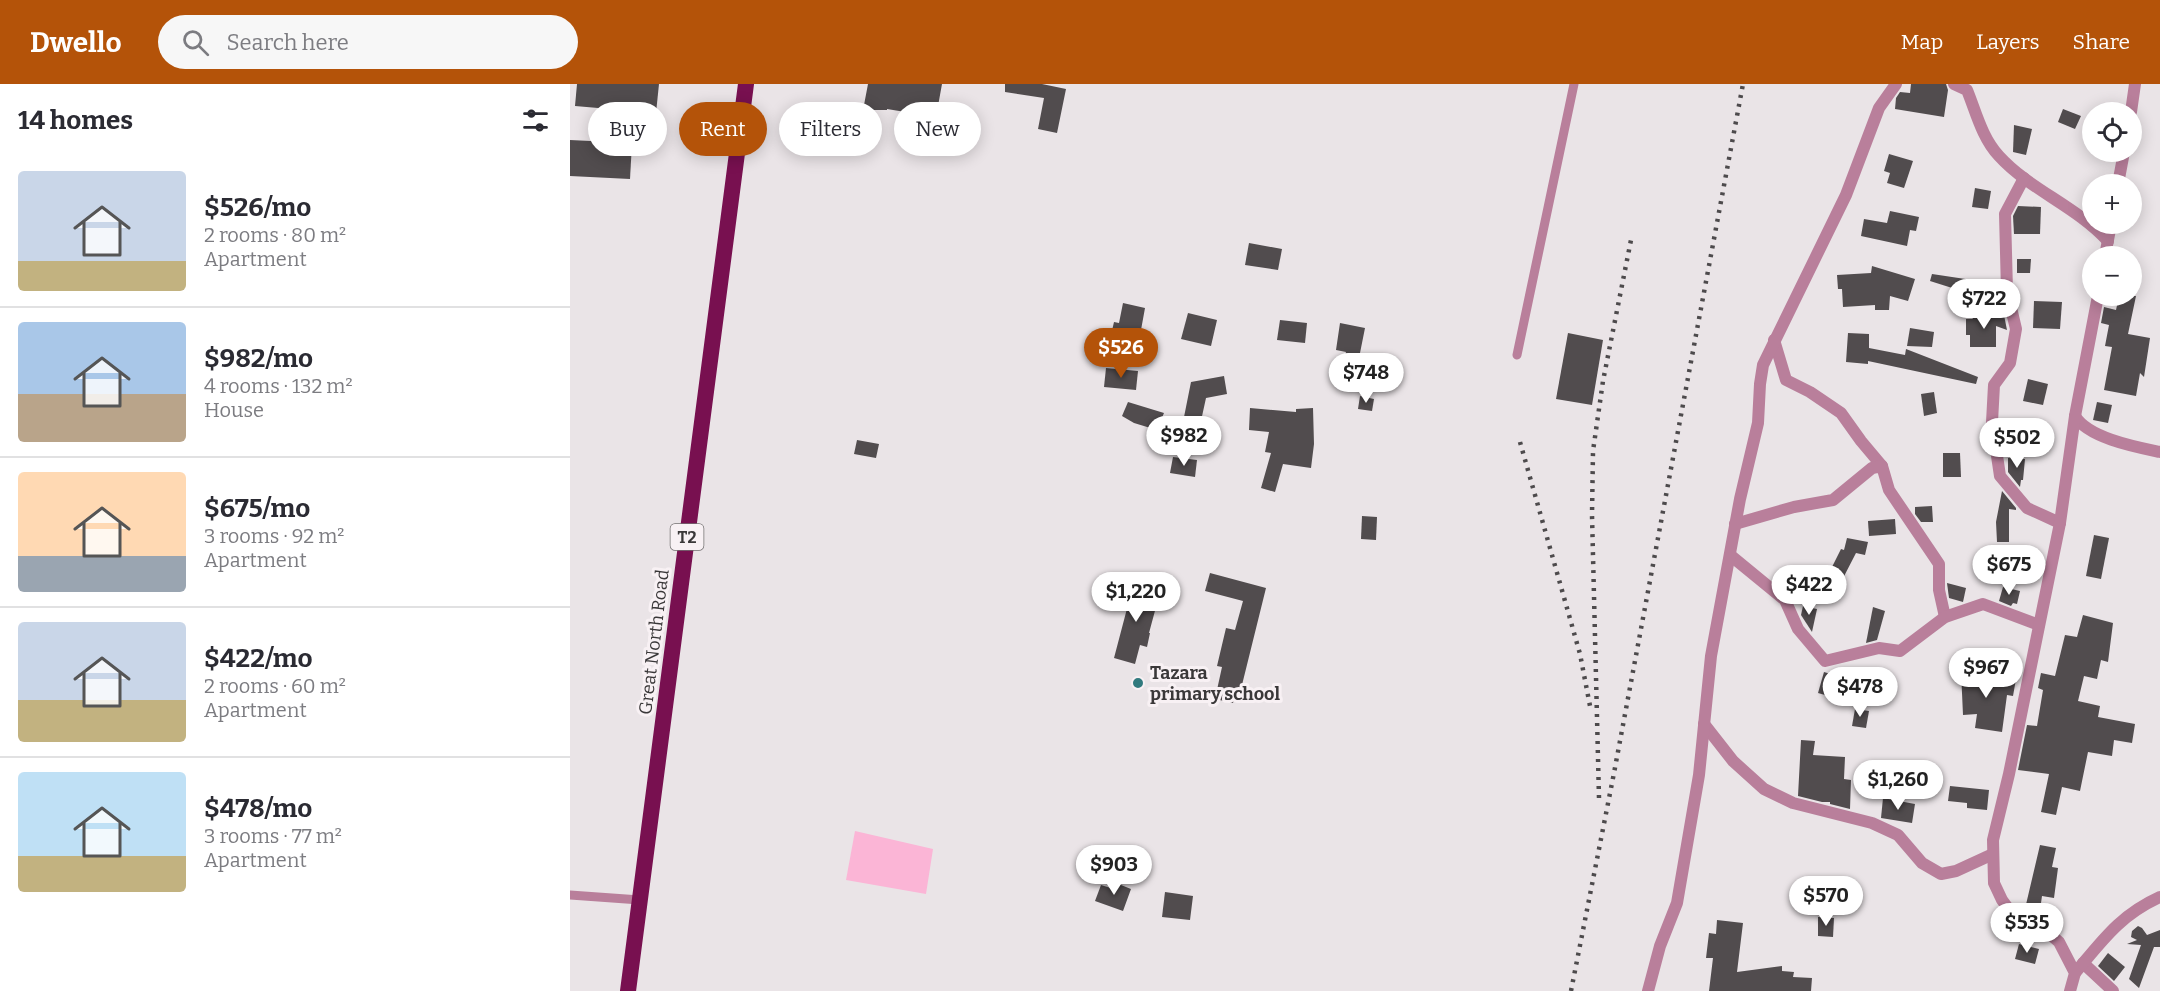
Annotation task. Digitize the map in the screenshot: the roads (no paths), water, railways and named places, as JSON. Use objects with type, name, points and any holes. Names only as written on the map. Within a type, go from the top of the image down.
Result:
[{"type":"highway","name":"Great North Road","points":[[628,991],[746,84]]},
{"type":"street","points":[[1648,991],[1660,946],[1677,903],[1699,775],[1711,656],[1735,524],[1758,423],[1760,384],[1764,365],[1774,340],[1846,195],[1879,108],[1896,84]]},
{"type":"street","points":[[1954,84],[1966,90],[1984,135],[1999,156],[2024,178],[2078,213],[2108,241]]},
{"type":"street","points":[[2132,102],[2135,84]]},
{"type":"street","points":[[2024,178],[2005,214],[2007,291],[2016,329],[2010,363],[1994,385],[1992,422],[2000,476],[2027,508],[2060,523]]},
{"type":"street","points":[[2107,246],[2109,234]]},
{"type":"street","points":[[2096,306],[2075,416],[2060,523],[2009,774],[1993,840],[1993,854],[1994,883],[2002,900],[2013,915],[2029,926],[2051,935],[2079,968],[2113,991]]},
{"type":"street","points":[[1774,340],[1786,380],[1810,392],[1841,413],[1882,466],[1889,490],[1939,564],[1939,590],[1945,617]]},
{"type":"street","points":[[2075,416],[2080,424],[2096,433],[2137,448],[2160,452]]},
{"type":"street","points":[[1735,524],[1794,507],[1833,500],[1872,468],[1882,466]]},
{"type":"street","points":[[1730,555],[1785,600],[1798,629],[1825,661],[1879,648],[1900,651],[1945,617],[1983,604],[2039,625]]},
{"type":"street","points":[[1704,724],[1733,762],[1764,789],[1792,803],[1872,823],[1898,835],[1922,863],[1941,874],[1956,872],[1993,854]]},
{"type":"street","points":[[2070,991],[2079,968],[2107,933],[2128,915],[2160,897]]},
{"type":"lane","points":[[1517,355],[1574,84]]},
{"type":"lane","points":[[570,895],[640,900]]},
{"type":"railway","points":[[1571,991],[1743,84]]},
{"type":"railway","points":[[1599,798],[1592,515],[1593,451],[1603,381],[1631,240]]},
{"type":"railway","points":[[1520,442],[1580,654],[1590,706]]},
{"type":"place","name":"Tazara primary school","points":[[1138,683]]}]
